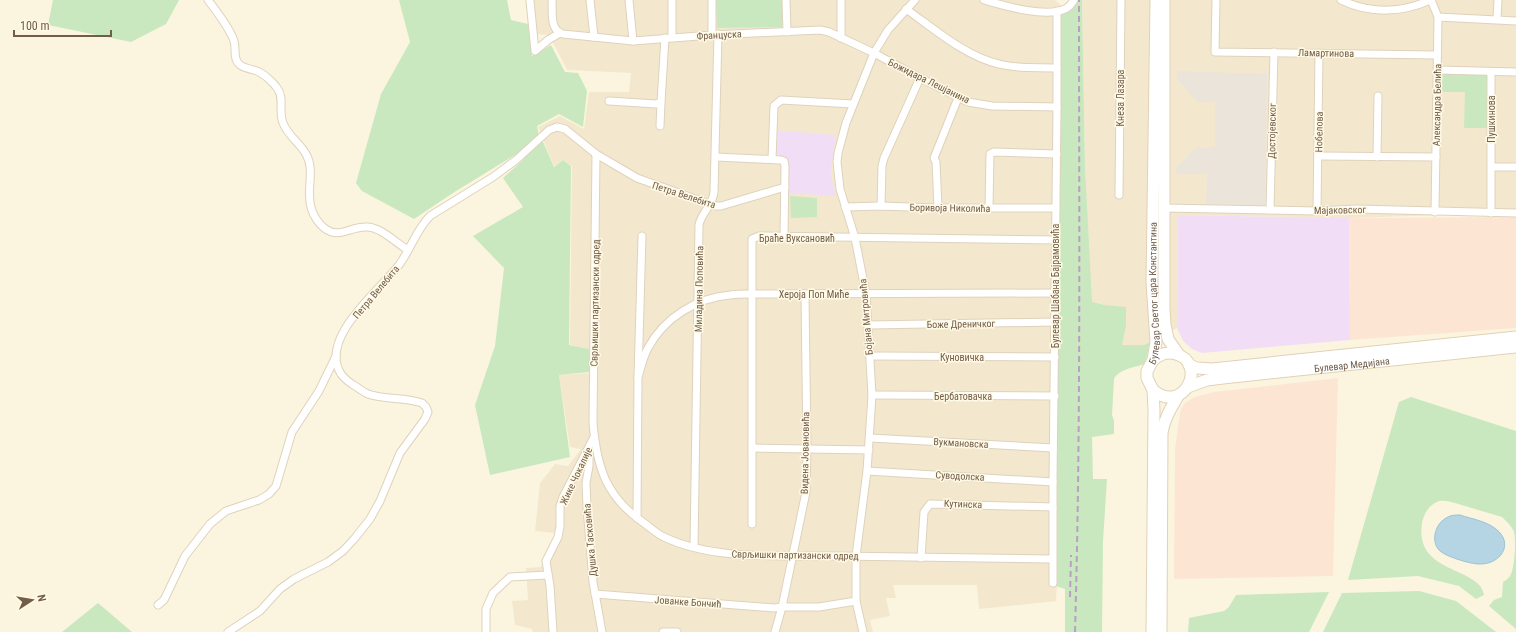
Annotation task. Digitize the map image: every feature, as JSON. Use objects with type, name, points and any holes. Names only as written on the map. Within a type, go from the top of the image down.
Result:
[{"type":"main road","name":"Булевар Светог цара Константина","points":[[1152,632],[1154,410],[1153,390],[1147,378],[1147,371],[1153,360],[1156,342],[1152,282],[1156,0]]},
{"type":"main road","name":"Булевар Светог цара Константина","points":[[1164,0],[1163,289],[1165,325],[1168,339],[1179,355]]},
{"type":"main road","name":"Булевар Медијана","points":[[1189,365],[1197,368],[1212,369],[1516,337]]},
{"type":"main road","name":"Булевар Медијана","points":[[1188,387],[1207,380],[1223,378],[1516,347]]},
{"type":"main road","points":[[1153,360],[1165,353],[1179,355],[1185,359],[1191,372],[1191,380],[1188,387],[1178,396],[1168,412],[1163,425],[1161,632]]},
{"type":"main road","points":[[1153,390],[1158,395],[1165,397],[1178,396]]},
{"type":"street","points":[[208,0],[217,10],[234,40],[236,60],[240,65],[259,72],[278,88],[281,97],[281,115],[283,123],[306,154],[311,166],[309,197],[313,212],[320,224],[330,231],[343,233],[368,227],[377,230],[405,248],[409,248]]},
{"type":"street","points":[[530,1],[535,51],[548,40],[560,33],[554,28],[552,0]]},
{"type":"street","points":[[590,0],[594,37]]},
{"type":"street","points":[[629,0],[633,41]]},
{"type":"street","points":[[660,126],[661,102],[672,0]]},
{"type":"street","name":"Миладина Поповића","points":[[694,547],[699,303],[699,225],[702,216],[711,205],[714,192],[716,157],[715,34],[712,0]]},
{"type":"street","points":[[786,0],[787,32]]},
{"type":"street","points":[[841,0],[841,38]]},
{"type":"street","name":"Бојана Митровића","points":[[863,632],[856,601],[856,556],[870,438],[872,395],[870,356],[866,294],[855,238],[840,188],[837,162],[840,145],[853,104],[874,54],[888,30],[915,0]]},
{"type":"street","points":[[984,0],[1032,12],[1057,11],[1066,9],[1074,0]]},
{"type":"street","name":"Кнеза Лазара","points":[[1119,195],[1121,0]]},
{"type":"street","name":"Ламартинова","points":[[1216,0],[1215,52],[1438,55]]},
{"type":"street","points":[[1341,0],[1363,8],[1391,10],[1417,6],[1431,0]]},
{"type":"street","name":"Александра Белића","points":[[1431,0],[1438,17],[1435,212]]},
{"type":"street","points":[[1497,19],[1498,0]]},
{"type":"street","points":[[906,9],[961,47],[984,59],[1000,64],[1057,68]]},
{"type":"street","name":"Булевар Шабана Бајрамовића","points":[[1053,583],[1052,482],[1055,357],[1057,11]]},
{"type":"street","points":[[1438,17],[1516,21]]},
{"type":"street","name":"Француска","points":[[560,33],[633,41],[715,34],[820,30],[829,32],[874,54]]},
{"type":"street","name":"Достојевског","points":[[1270,210],[1274,52]]},
{"type":"street","name":"Нобелова","points":[[1317,211],[1319,53]]},
{"type":"street","name":"Божидара Лешјанина","points":[[874,54],[968,102],[992,106],[1057,106]]},
{"type":"street","points":[[1438,70],[1516,72]]},
{"type":"street","name":"Пушкинова","points":[[1491,72],[1491,213]]},
{"type":"street","points":[[881,206],[882,166],[884,158],[920,78]]},
{"type":"street","points":[[1377,156],[1378,96]]},
{"type":"street","points":[[938,208],[936,162],[934,158],[958,98]]},
{"type":"street","points":[[772,160],[774,106],[777,102],[781,100],[853,104]]},
{"type":"street","points":[[609,101],[656,104],[661,102]]},
{"type":"street","name":"Петра Велебита","points":[[158,605],[164,600],[185,556],[210,524],[226,511],[259,500],[269,494],[276,486],[292,432],[319,391],[336,356],[340,338],[356,314],[399,265],[422,223],[443,207],[493,177],[516,160],[535,141],[553,128],[559,127],[565,129],[596,154],[637,178],[711,205],[721,206],[785,187]]},
{"type":"street","points":[[989,208],[990,154],[994,152],[1057,154]]},
{"type":"street","name":"Сврљишки партизански одред","points":[[596,154],[594,436],[599,462],[606,482],[616,499],[626,509],[664,537],[694,547],[735,554],[1052,559]]},
{"type":"street","points":[[1318,156],[1436,157]]},
{"type":"street","points":[[716,157],[782,160],[785,164],[784,238]]},
{"type":"street","points":[[1492,167],[1516,167]]},
{"type":"street","name":"Боривоја Николића","points":[[845,207],[1056,208]]},
{"type":"street","name":"Мајаковског","points":[[1164,208],[1317,211],[1357,209],[1516,214]]},
{"type":"street","name":"Хероја Поп Миће","points":[[637,518],[638,377],[642,236]]},
{"type":"street","name":"Браће Вуксановић","points":[[752,524],[752,239],[759,236],[784,238],[1056,240]]},
{"type":"street","name":"Хероја Поп Миће","points":[[638,377],[644,356],[653,339],[663,328],[681,312],[699,303],[730,295],[1055,293]]},
{"type":"street","name":"Видена Јовановића","points":[[775,632],[782,607],[806,492],[807,449],[805,295]]},
{"type":"street","name":"Боже Дреничког","points":[[868,325],[1055,322]]},
{"type":"street","points":[[228,632],[260,611],[280,589],[294,579],[328,562],[343,551],[355,538],[370,519],[380,501],[400,453],[425,419],[428,412],[422,403],[367,393],[351,384],[341,374],[336,361],[336,356]]},
{"type":"street","name":"Куновичка","points":[[870,356],[1055,357]]},
{"type":"street","name":"Бербатовачка","points":[[872,395],[1054,396]]},
{"type":"street","name":"Жике Чокалије","points":[[553,632],[550,586],[546,561],[558,537],[560,526],[560,506],[563,497],[594,436]]},
{"type":"street","name":"Вукмановска","points":[[870,438],[1053,448]]},
{"type":"street","name":"Душка Тасковића","points":[[589,448],[589,466],[586,483],[587,507],[595,594],[602,632]]},
{"type":"street","points":[[752,448],[869,450]]},
{"type":"street","name":"Суводолска","points":[[867,471],[1052,482]]},
{"type":"street","name":"Кутинска","points":[[921,558],[924,512],[930,504],[1053,507]]},
{"type":"street","points":[[486,632],[486,610],[493,593],[510,577],[548,575]]},
{"type":"street","name":"Јованке Бончић","points":[[595,594],[774,608],[819,606],[856,601]]},
{"type":"street","points":[[663,632],[676,632]]},
{"type":"shaded area","points":[[533,0],[1055,0],[1064,8],[1059,553],[1056,601],[979,609],[977,585],[893,585],[896,598],[886,598],[890,616],[870,620],[873,632],[533,632],[532,629],[515,625],[512,601],[528,600],[526,568],[541,567],[555,533],[535,531],[540,483],[555,464],[568,466],[581,449],[570,447],[559,375],[589,373],[589,349],[570,345],[572,166],[563,160],[554,166],[538,127],[560,116],[584,129],[589,92],[629,92],[631,73],[567,70],[549,35],[535,34]]},
{"type":"shaded area","points":[[1082,0],[1516,0],[1516,216],[1445,215],[1349,218],[1178,215],[1177,328],[1144,345],[1105,345],[1093,323],[1089,273],[1085,167]]},
{"type":"shaded area","points":[[1177,71],[1267,74],[1265,205],[1206,204],[1207,174],[1177,174],[1176,169],[1195,148],[1215,147],[1215,102],[1198,102],[1177,79]]},
{"type":"shaded area","points":[[773,130],[836,135],[831,167],[832,181],[836,196],[785,193],[786,160],[772,159]]},
{"type":"shaded area","points":[[1178,215],[1349,218],[1350,340],[1202,353],[1192,349],[1183,341],[1177,328]]},
{"type":"shaded area","points":[[1516,217],[1516,328],[1350,340],[1349,218]]},
{"type":"shaded area","points":[[1338,378],[1333,576],[1174,579],[1175,449],[1180,412],[1184,404],[1194,397],[1214,392]]},
{"type":"green space","points":[[53,0],[179,0],[166,24],[131,42],[48,25]]},
{"type":"green space","points":[[399,0],[507,0],[511,20],[528,24],[532,56],[551,45],[565,72],[578,73],[587,91],[583,127],[559,114],[537,126],[539,136],[518,153],[414,219],[362,191],[356,183],[381,94],[410,42]]},
{"type":"green space","points":[[716,0],[782,0],[782,27],[717,28]]},
{"type":"green space","points":[[1074,0],[1082,0],[1085,167],[1092,302],[1104,305],[1126,307],[1126,325],[1122,345],[1144,345],[1150,342],[1145,364],[1123,371],[1114,379],[1112,415],[1114,421],[1114,434],[1092,437],[1093,479],[1107,479],[1103,541],[1102,632],[1065,632],[1065,589],[1053,585],[1058,12]]},
{"type":"green space","points":[[1441,74],[1489,74],[1489,128],[1464,128],[1465,92],[1441,92]]},
{"type":"green space","points":[[541,137],[554,167],[563,160],[571,166],[569,345],[589,349],[589,372],[559,375],[570,457],[490,475],[475,405],[495,346],[504,268],[473,236],[523,207],[503,178],[523,160]]},
{"type":"green space","points":[[790,196],[817,198],[817,217],[791,218]]},
{"type":"green space","points":[[1411,397],[1516,431],[1516,629],[1489,606],[1494,600],[1502,597],[1503,582],[1509,578],[1512,572],[1515,547],[1514,532],[1502,517],[1453,502],[1439,501],[1428,509],[1422,523],[1422,540],[1428,552],[1437,561],[1472,579],[1480,586],[1484,595],[1476,599],[1459,586],[1418,576],[1348,580],[1399,402]]},
{"type":"green space","points":[[1419,591],[1456,601],[1496,632],[1323,632],[1342,593]]},
{"type":"green space","points":[[1329,592],[1309,632],[1188,632],[1189,618],[1224,611],[1229,607],[1236,595]]},
{"type":"green space","points":[[98,603],[132,632],[62,632]]},
{"type":"water","points":[[1460,515],[1488,524],[1502,535],[1505,547],[1499,557],[1487,563],[1475,564],[1451,557],[1439,550],[1436,546],[1435,536],[1440,523],[1449,516]]},
{"type":"railway","points":[[1075,632],[1079,395],[1079,0]]},
{"type":"railway","points":[[1070,597],[1071,555]]}]
